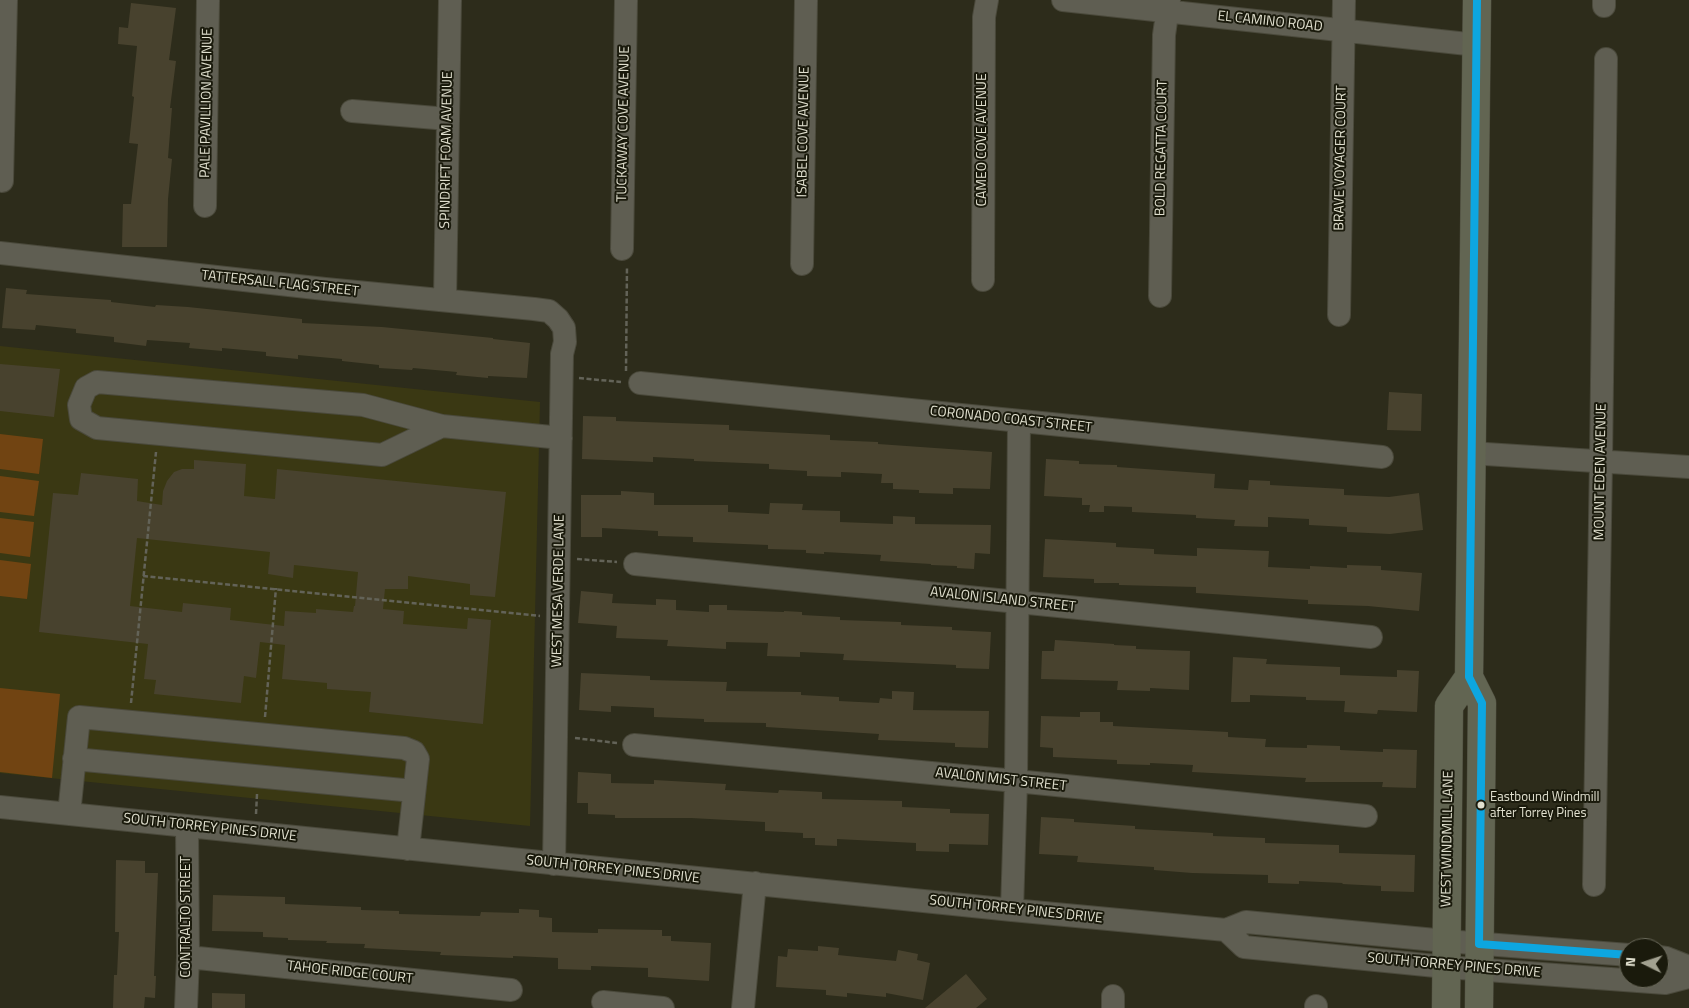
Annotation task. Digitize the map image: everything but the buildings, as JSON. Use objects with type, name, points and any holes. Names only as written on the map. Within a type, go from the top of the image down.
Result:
[{"type":"main road","points":[[1477,0],[1478,45],[1470,454],[1468,676],[1482,703],[1479,1008]]},
{"type":"main road","name":"WEST WINDMILL LANE","points":[[1446,1008],[1449,706],[1468,676]]},
{"type":"street","points":[[2,181],[6,0]]},
{"type":"street","name":"PALE PAVILLION AVENUE","points":[[205,206],[208,0]]},
{"type":"street","name":"SPINDRIFT FOAM AVENUE","points":[[445,300],[450,0]]},
{"type":"street","name":"TUCKAWAY COVE AVENUE","points":[[622,249],[626,0]]},
{"type":"street","name":"ISABEL COVE AVENUE","points":[[802,264],[806,0]]},
{"type":"street","name":"CAMEO COVE AVENUE","points":[[983,280],[984,16],[987,0]]},
{"type":"street","name":"EL CAMINO ROAD","points":[[1063,0],[1169,6],[1344,30],[1478,45]]},
{"type":"street","name":"BRAVE VOYAGER COURT","points":[[1339,315],[1344,0]]},
{"type":"street","name":"BOLD REGATTA COURT","points":[[1160,296],[1164,35],[1169,6]]},
{"type":"street","name":"MOUNT EDEN AVENUE","points":[[1594,885],[1602,461],[1606,59]]},
{"type":"street","points":[[352,111],[448,120]]},
{"type":"street","name":"TATTERSALL FLAG STREET","points":[[0,254],[549,311],[558,320]]},
{"type":"street","name":"WEST MESA VERDE LANE","points":[[554,864],[562,354],[565,342],[564,328],[558,320]]},
{"type":"street","points":[[442,426],[382,455],[97,428],[81,419],[79,405],[86,388],[97,382],[363,405],[442,426],[561,438]]},
{"type":"street","name":"CORONADO COAST STREET","points":[[633,383],[1382,457]]},
{"type":"street","points":[[1012,910],[1016,781],[1019,421]]},
{"type":"street","points":[[1470,454],[1689,467]]},
{"type":"street","name":"AVALON ISLAND STREET","points":[[636,564],[1371,637]]},
{"type":"street","points":[[69,814],[79,717],[404,748],[414,752],[418,759],[408,849]]},
{"type":"street","name":"AVALON MIST STREET","points":[[634,745],[1366,816]]},
{"type":"street","points":[[74,759],[414,791]]},
{"type":"street","name":"SOUTH TORREY PINES DRIVE","points":[[0,807],[1226,930],[1246,922],[1446,954],[1479,956],[1619,955]]},
{"type":"street","name":"CONTRALTO STREET","points":[[186,1008],[188,957],[187,826]]},
{"type":"street","points":[[744,1008],[755,883]]},
{"type":"street","name":"SOUTH TORREY PINES DRIVE","points":[[1479,956],[1665,983],[1689,977]]},
{"type":"street","name":"TAHOE RIDGE COURT","points":[[188,957],[511,990]]},
{"type":"street","points":[[1669,959],[1689,967]]},
{"type":"street","points":[[602,1002],[663,1008]]},
{"type":"path","points":[[562,377],[633,383],[627,262],[622,249]]},
{"type":"path","points":[[129,722],[158,434]]},
{"type":"path","points":[[559,557],[636,564]]},
{"type":"path","points":[[143,576],[558,618]]},
{"type":"path","points":[[264,735],[276,588]]},
{"type":"path","points":[[556,736],[634,745]]},
{"type":"path","points":[[254,833],[259,776]]},
{"type":"shaded area","points":[[0,346],[540,402],[530,826],[0,773]]},
{"type":"shaded area","points":[[0,434],[43,439],[39,474],[0,469]]},
{"type":"shaded area","points":[[0,476],[39,481],[34,516],[0,512]]},
{"type":"shaded area","points":[[0,518],[34,522],[30,557],[0,553]]},
{"type":"shaded area","points":[[0,560],[31,564],[27,599],[0,596]]},
{"type":"shaded area","points":[[0,688],[60,694],[52,778],[0,772]]},
{"type":"transit line","points":[[1477,0],[1469,677],[1482,703],[1479,944],[1619,954]]},
{"type":"place","name":"Eastbound Windmill after Torrey Pines","points":[[1481,805]]}]
